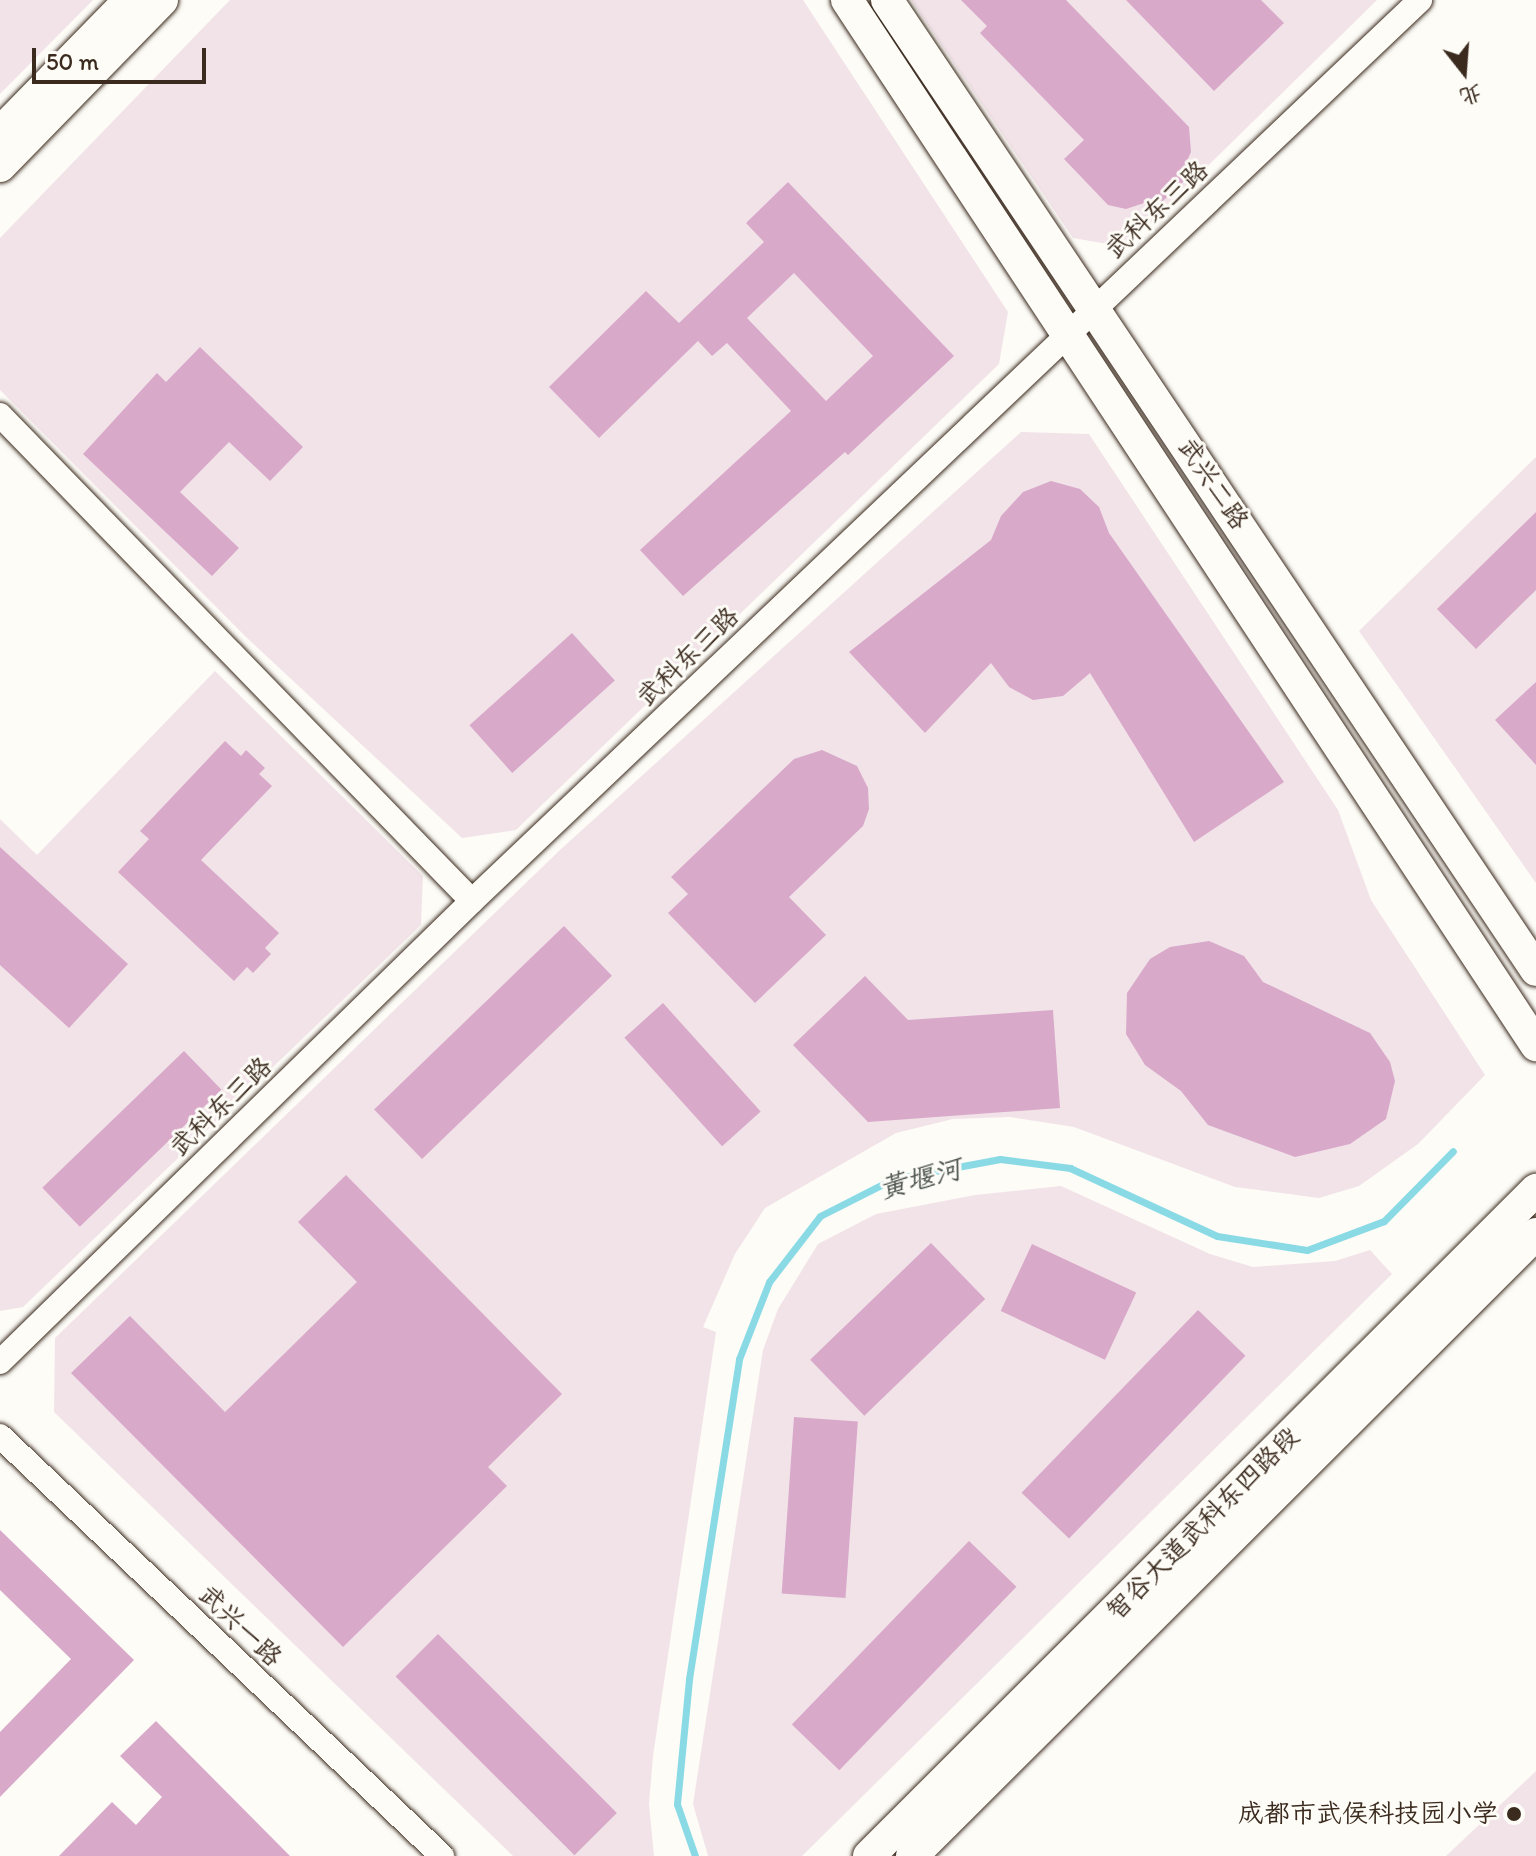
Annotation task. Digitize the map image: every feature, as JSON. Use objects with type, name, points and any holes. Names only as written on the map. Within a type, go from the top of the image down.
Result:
[{"type":"street","points":[[0,133],[130,0]]},
{"type":"street","points":[[0,166],[162,0]]},
{"type":"street","points":[[847,0],[1070,332],[1536,1045]]},
{"type":"street","name":"武兴二路","points":[[887,0],[1536,970]]},
{"type":"street","name":"武科东三路","points":[[0,1362],[472,901],[1420,0]]},
{"type":"street","points":[[0,415],[472,901]]},
{"type":"street","name":"智谷大道武科东四路段","points":[[869,1856],[1536,1190]]},
{"type":"street","name":"智谷大道武科东四路段","points":[[912,1856],[1536,1234]]},
{"type":"street","name":"武兴一路","points":[[0,1436],[442,1856]]},
{"type":"shaded area","points":[[0,0],[93,0],[0,94]]},
{"type":"shaded area","points":[[230,0],[803,0],[1008,312],[999,364],[516,830],[462,838],[246,637],[0,390],[0,238]]},
{"type":"shaded area","points":[[911,0],[1377,0],[1125,247],[1073,238]]},
{"type":"shaded area","points":[[1021,432],[1089,434],[1338,810],[1371,900],[1485,1075],[1418,1144],[1359,1186],[1319,1198],[1235,1187],[1074,1127],[1010,1117],[953,1119],[896,1133],[765,1208],[735,1254],[703,1327],[716,1332],[653,1756],[649,1804],[654,1856],[513,1856],[54,1412],[55,1338],[560,850]]},
{"type":"shaded area","points":[[1536,457],[1536,883],[1359,631]]},
{"type":"shaded area","points":[[215,671],[423,876],[421,925],[23,1307],[0,1311],[0,819],[37,855]]},
{"type":"shaded area","points":[[1061,1186],[1210,1254],[1253,1267],[1335,1261],[1370,1250],[1392,1274],[802,1856],[708,1856],[693,1804],[763,1350],[778,1309],[818,1244],[876,1214],[975,1195]]},
{"type":"shaded area","name":"成都市武侯科技园小学","points":[[1536,1771],[1536,1856],[1446,1856]]},
{"type":"building","points":[[961,0],[1066,0],[1189,127],[1191,152],[1186,163],[1194,172],[1152,211],[1144,203],[1126,209],[1108,205],[1064,159],[1084,140],[980,33],[987,26]]},
{"type":"building","points":[[1126,0],[1261,0],[1284,23],[1214,91]]},
{"type":"building","points":[[788,182],[954,356],[848,455],[845,452],[683,596],[640,550],[791,411],[727,343],[712,356],[698,341],[599,438],[549,387],[646,291],[679,323],[764,242],[746,223]],"holes":[[[794,273],[873,356],[826,401],[747,318]]]},
{"type":"building","points":[[200,347],[303,447],[270,481],[229,442],[180,492],[239,548],[212,576],[83,454],[157,373],[166,382]]},
{"type":"building","points":[[1051,481],[1080,489],[1099,507],[1109,533],[1284,782],[1194,842],[1090,673],[1063,696],[1033,700],[1009,687],[991,663],[925,733],[849,652],[991,540],[1001,516],[1023,492]]},
{"type":"building","points":[[1536,512],[1536,590],[1476,649],[1437,609]]},
{"type":"building","points":[[572,633],[615,681],[512,773],[469,725]]},
{"type":"building","points":[[1536,682],[1536,765],[1495,720]]},
{"type":"building","points":[[225,741],[241,756],[246,750],[265,768],[259,774],[272,786],[201,860],[279,933],[265,948],[271,954],[253,973],[247,967],[234,981],[118,872],[149,839],[140,831]]},
{"type":"building","points":[[822,750],[857,766],[868,788],[869,809],[863,826],[789,897],[826,935],[755,1003],[668,913],[688,894],[671,877],[794,759]]},
{"type":"building","points":[[0,847],[128,964],[69,1028],[0,965]]},
{"type":"building","points":[[564,926],[612,976],[422,1159],[374,1109]]},
{"type":"building","points":[[1209,941],[1244,956],[1263,982],[1370,1033],[1390,1062],[1395,1081],[1386,1119],[1350,1144],[1295,1157],[1208,1125],[1181,1091],[1145,1065],[1126,1034],[1127,993],[1150,959],[1170,947]]},
{"type":"building","points":[[865,976],[908,1020],[1053,1010],[1060,1108],[868,1122],[793,1045]]},
{"type":"building","points":[[663,1003],[761,1111],[722,1146],[624,1038]]},
{"type":"building","points":[[184,1051],[222,1090],[80,1227],[42,1188]]},
{"type":"building","points":[[346,1175],[562,1394],[488,1467],[507,1486],[343,1647],[71,1373],[130,1316],[225,1412],[357,1282],[298,1222]]},
{"type":"building","points":[[931,1243],[985,1299],[864,1416],[810,1360]]},
{"type":"building","points":[[1032,1244],[1136,1293],[1105,1360],[1001,1311]]},
{"type":"building","points":[[1198,1310],[1245,1356],[1069,1539],[1022,1493]]},
{"type":"building","points":[[794,1417],[858,1421],[845,1598],[782,1594]]},
{"type":"building","points":[[0,1530],[134,1660],[0,1797],[0,1732],[71,1659],[0,1590]]},
{"type":"building","points":[[969,1541],[1016,1587],[839,1770],[792,1724]]},
{"type":"building","points":[[438,1634],[617,1813],[574,1855],[396,1676]]},
{"type":"building","points":[[156,1721],[290,1856],[59,1856],[112,1802],[136,1825],[162,1797],[120,1756]]},
{"type":"waterway","name":"黄堰河","points":[[695,1856],[677,1804],[689,1679],[739,1359],[769,1282],[820,1216],[893,1179],[1000,1159],[1070,1168],[1217,1236],[1307,1250],[1384,1221],[1453,1151]]},
{"type":"place","name":"成都市武侯科技园小学","points":[[1514,1814]]}]
